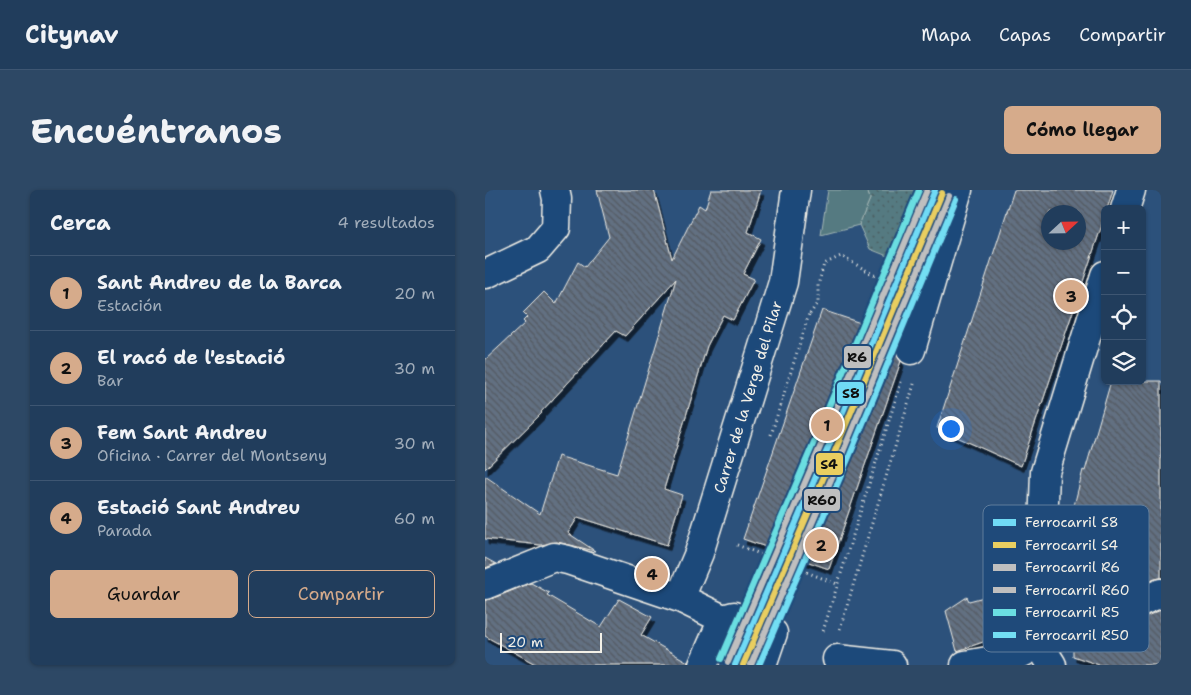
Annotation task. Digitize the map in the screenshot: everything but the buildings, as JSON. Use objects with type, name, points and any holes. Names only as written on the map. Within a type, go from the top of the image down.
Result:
[{"type":"street","points":[[486,274],[538,249],[556,228],[557,199],[555,190]]},
{"type":"street","name":"Carrer de la Verge del Pilar","points":[[680,598],[699,553],[783,282],[796,190]]},
{"type":"street","points":[[911,350],[958,190]]},
{"type":"street","points":[[1126,205],[1131,190]]},
{"type":"street","points":[[1045,505],[1045,472],[1101,288]]},
{"type":"street","points":[[485,585],[554,557],[680,598],[723,620]]},
{"type":"street","points":[[1149,599],[1161,593]]},
{"type":"street","points":[[703,665],[723,620],[734,616],[773,633],[762,665]]},
{"type":"street","points":[[965,665],[1017,656],[1045,655]]},
{"type":"street","points":[[837,659],[892,665]]},
{"type":"path","points":[[819,302],[818,284],[824,264],[841,256],[925,304]]},
{"type":"path","points":[[821,634],[911,350]]},
{"type":"path","points":[[839,631],[916,378]]},
{"type":"path","points":[[737,545],[837,584]]},
{"type":"green space","points":[[828,190],[867,190],[870,199],[859,225],[821,235]]},
{"type":"green space","points":[[867,190],[918,190],[895,259],[870,249],[859,225],[870,199]]},
{"type":"rail line","name":"R5","points":[[721,659],[919,190]]},
{"type":"rail line","name":"R6","points":[[728,662],[927,190]]},
{"type":"rail line","name":"S8","points":[[735,665],[828,448],[935,190]]},
{"type":"rail line","name":"S4","points":[[743,665],[835,451],[942,193]]},
{"type":"rail line","name":"R60","points":[[751,665],[842,454],[949,196]]},
{"type":"rail line","name":"R50","points":[[759,665],[849,457],[956,199]]},
{"type":"place","name":"Fem Sant Andreu","points":[[1071,296]]},
{"type":"place","name":"Sant Andreu de la Barca","points":[[827,425]]},
{"type":"place","name":"El racó de l'estació","points":[[821,545]]},
{"type":"place","name":"Estació Sant Andreu","points":[[652,574]]}]
